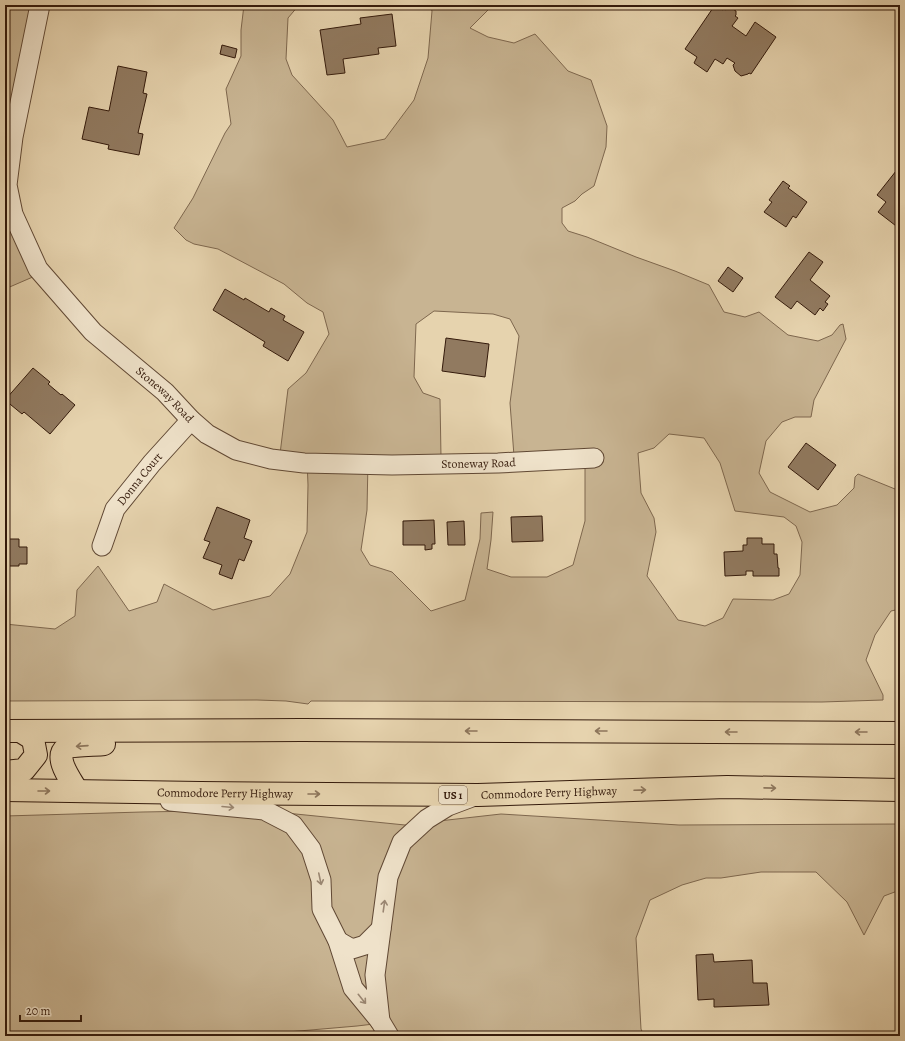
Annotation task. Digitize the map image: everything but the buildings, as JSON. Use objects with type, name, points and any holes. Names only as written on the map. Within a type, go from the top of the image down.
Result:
[{"type":"highway","points":[[78,790],[62,764],[62,753],[66,748],[73,746],[302,730]]},
{"type":"highway","points":[[13,731],[302,730],[900,733]]},
{"type":"highway","points":[[5,772],[24,770],[36,755],[33,739],[13,731]]},
{"type":"highway","name":"Commodore Perry Highway","points":[[5,790],[478,795],[727,787],[900,790]]},
{"type":"street","name":"Stoneway Road","points":[[40,5],[12,144],[7,184],[13,214],[38,269],[93,332],[165,392],[191,420],[207,434],[236,450],[271,459],[304,463],[399,465],[498,463],[594,458]]},
{"type":"street","name":"Donna Court","points":[[102,546],[114,509],[152,463],[191,420]]},
{"type":"street","points":[[78,790],[205,805],[264,810],[293,825],[311,849],[321,880],[322,909],[338,941],[353,988],[384,1029]]},
{"type":"street","points":[[384,1029],[375,975],[388,877],[402,842],[427,819],[448,806],[478,795]]},
{"type":"street","points":[[338,941],[352,949],[365,946],[381,929]]},
{"type":"shaded area","points":[[5,5],[36,5],[6,181],[42,273],[5,289]]},
{"type":"shaded area","points":[[244,5],[299,5],[288,18],[286,59],[292,75],[333,120],[347,147],[385,139],[414,100],[428,58],[432,11],[430,5],[493,5],[470,28],[488,37],[514,43],[535,34],[568,71],[591,80],[607,126],[606,147],[594,186],[575,201],[562,208],[562,223],[568,231],[709,285],[724,312],[745,317],[759,312],[788,335],[818,341],[832,335],[840,325],[843,324],[846,339],[814,400],[811,417],[795,417],[782,422],[766,441],[759,473],[770,492],[810,512],[837,505],[854,488],[855,477],[858,474],[895,489],[900,489],[900,609],[891,611],[875,635],[866,660],[883,695],[883,700],[822,702],[311,701],[308,704],[286,701],[257,700],[5,701],[5,624],[55,629],[75,616],[77,590],[98,566],[129,611],[157,602],[164,584],[213,610],[270,596],[290,574],[307,532],[307,460],[280,454],[288,389],[306,373],[329,334],[323,312],[307,303],[284,284],[218,249],[194,244],[186,240],[174,228],[193,198],[225,133],[231,124],[226,89],[241,56],[241,30]],"holes":[[[434,311],[493,314],[510,319],[519,336],[510,403],[514,456],[585,455],[585,521],[573,565],[547,577],[511,577],[487,569],[493,512],[481,513],[480,539],[465,600],[431,611],[392,572],[370,565],[361,550],[367,510],[368,461],[441,457],[440,399],[423,393],[414,377],[416,324]],[[669,434],[704,438],[720,463],[735,511],[784,517],[796,526],[802,542],[800,575],[789,594],[773,600],[733,599],[723,618],[705,626],[678,620],[647,576],[656,532],[654,518],[641,493],[638,453],[654,448]]]},
{"type":"shaded area","points":[[256,810],[405,825],[501,814],[679,825],[900,824],[900,890],[884,896],[864,935],[847,902],[816,872],[761,872],[721,878],[706,878],[682,885],[650,900],[636,938],[641,1029],[644,1036],[391,1036],[382,1023],[241,1036],[5,1036],[5,816]]}]
